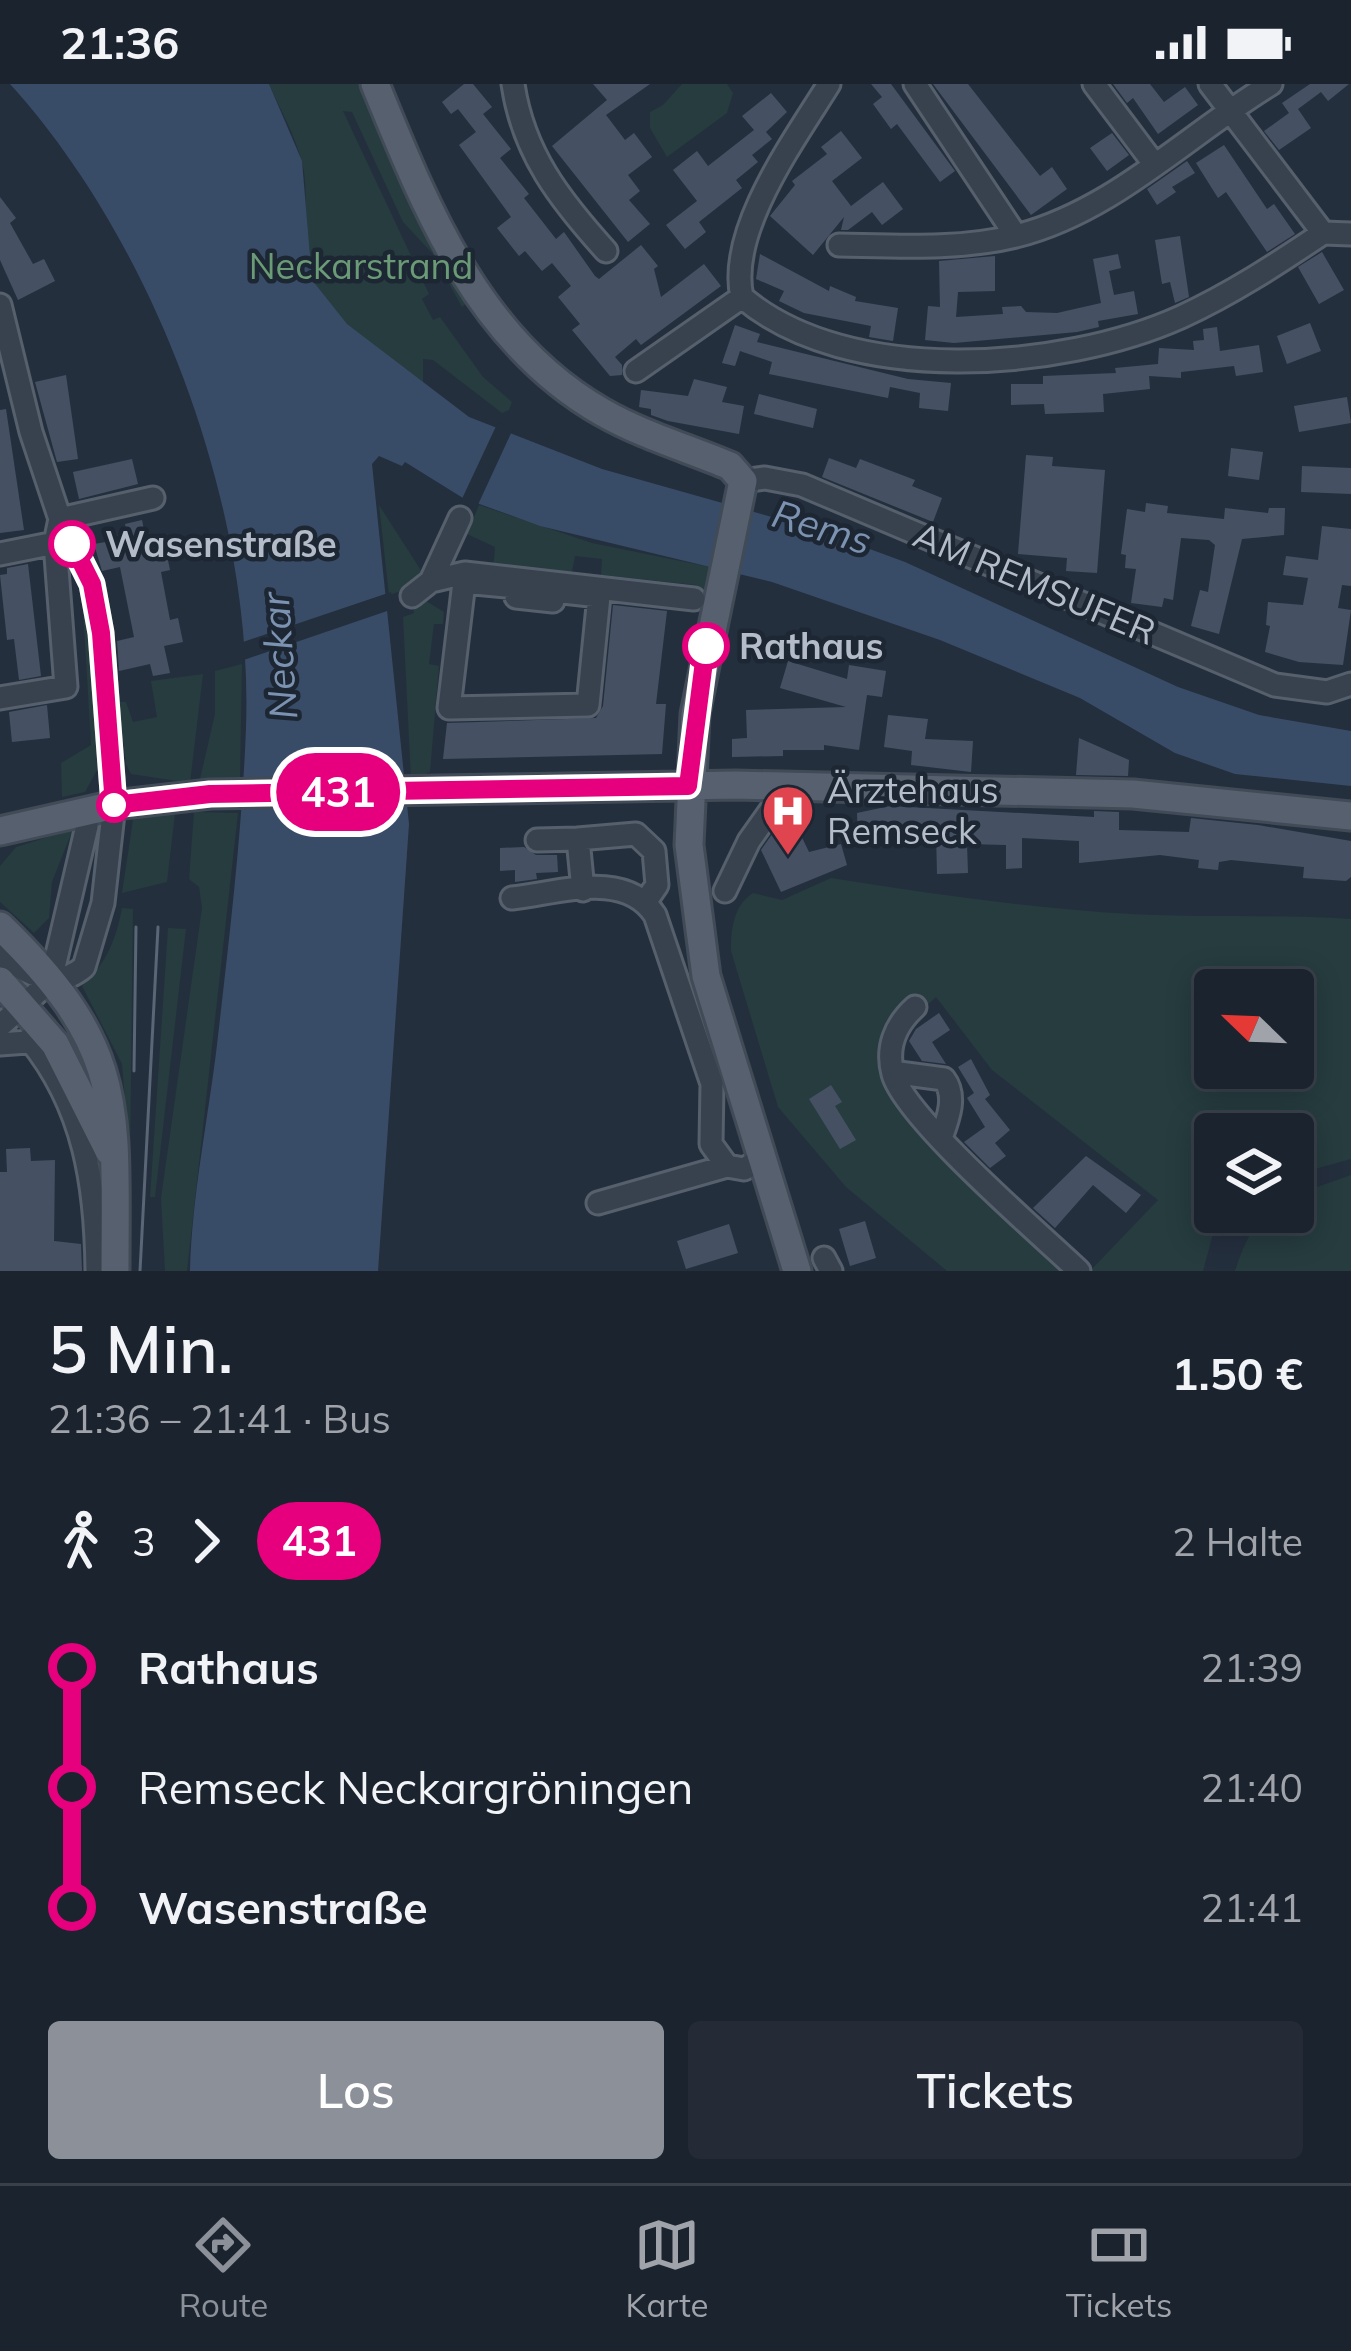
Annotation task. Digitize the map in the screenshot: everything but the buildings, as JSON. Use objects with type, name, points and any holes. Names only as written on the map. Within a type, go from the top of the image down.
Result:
[{"type":"main road","points":[[375,84],[460,270],[513,340],[541,368],[602,412],[730,466],[743,487],[695,714],[688,786],[692,883],[706,976],[797,1271]]},
{"type":"main road","points":[[6,836],[100,807],[210,794],[688,786],[1132,794],[1351,816]]},
{"type":"main road","points":[[0,926],[52,980],[100,1057],[112,1098],[116,1271]]},
{"type":"main road","points":[[10,997],[113,1160]]},
{"type":"street","points":[[513,84],[528,147],[570,211],[606,251]]},
{"type":"street","points":[[829,84],[777,172],[738,255],[742,297],[768,320],[834,346],[905,357],[1032,357],[1097,345],[1177,319],[1251,281],[1323,233],[1351,234]]},
{"type":"street","points":[[915,84],[1016,236]]},
{"type":"street","points":[[1094,84],[1155,164]]},
{"type":"street","points":[[1210,84],[1323,233]]},
{"type":"street","points":[[839,245],[917,247],[1016,236],[1082,210],[1271,84]]},
{"type":"street","points":[[636,371],[742,297]]},
{"type":"street","points":[[0,305],[31,432],[60,519],[92,584],[101,633],[103,903],[84,967],[10,997],[0,1027]]},
{"type":"street","name":"AM REMSUFER","points":[[743,487],[765,478],[802,485],[1275,685],[1327,692],[1351,684]]},
{"type":"street","points":[[60,519],[153,498]]},
{"type":"street","points":[[0,698],[66,688],[55,543],[60,519]]},
{"type":"street","points":[[450,578],[464,551],[456,528],[450,578],[441,701],[450,701]]},
{"type":"street","points":[[0,554],[55,543]]},
{"type":"street","points":[[412,596],[450,578],[694,599]]},
{"type":"street","points":[[464,582],[517,587],[516,598],[553,602],[554,591],[584,591],[599,596],[588,705],[449,708],[464,582]]},
{"type":"street","points":[[725,891],[749,841],[788,786]]},
{"type":"street","points":[[52,980],[87,826],[100,807]]},
{"type":"street","points":[[537,839],[637,834],[645,838],[654,851],[657,884],[646,901]]},
{"type":"street","points":[[578,839],[583,890]]},
{"type":"street","points":[[512,898],[614,886],[646,901],[655,915],[712,1084],[711,1144],[727,1166]]},
{"type":"street","points":[[0,954],[30,976],[52,980]]},
{"type":"street","points":[[915,1007],[901,1019],[894,1036],[894,1077],[941,1138],[1079,1271]]},
{"type":"street","points":[[0,1043],[42,1042],[84,1142],[97,1204],[97,1271]]},
{"type":"street","points":[[894,1077],[899,1073],[944,1079],[951,1089],[951,1103],[941,1138]]},
{"type":"street","points":[[598,1203],[727,1166],[744,1169],[760,1160]]},
{"type":"green space","name":"Neckarstrand","points":[[269,84],[367,84],[420,213],[467,303],[462,307],[432,253],[403,222],[352,112],[343,111],[429,294],[422,299],[433,320],[440,317],[483,377],[512,402],[509,410],[502,413],[433,360],[423,359],[423,383],[362,339],[322,298],[308,268],[302,162]]},
{"type":"green space","points":[[682,84],[727,84],[733,93],[727,113],[667,157],[650,128],[650,112]]},
{"type":"green space","points":[[379,505],[422,572],[416,586],[389,595]]},
{"type":"green space","points":[[479,505],[592,543],[710,567],[704,592],[697,592],[696,585],[601,575],[602,559],[575,556],[570,581],[493,571],[495,547],[467,534]]},
{"type":"green space","points":[[81,574],[90,604],[102,761],[85,792],[62,797],[61,763],[91,745]]},
{"type":"green space","points":[[426,601],[444,612],[443,624],[434,624],[429,664],[439,666],[430,772],[411,780],[403,617],[414,613],[413,605]]},
{"type":"green space","points":[[242,664],[240,779],[200,779],[215,714],[215,671]]},
{"type":"green space","points":[[203,674],[190,783],[131,774],[118,702],[126,702],[133,722],[157,717],[151,681]]},
{"type":"green space","points":[[176,805],[167,882],[122,893],[134,813]]},
{"type":"green space","points":[[194,812],[238,813],[187,1271],[165,1271],[161,1198],[202,908],[199,887],[189,879]]},
{"type":"green space","points":[[73,829],[52,882],[49,918],[34,933],[0,902],[0,866],[16,847]]},
{"type":"green space","points":[[831,878],[1094,911],[1351,919],[1351,1159],[1314,1169],[1314,1113],[1194,1113],[1194,1233],[1213,1233],[1203,1271],[1090,1271],[1158,1200],[992,1070],[936,997],[905,1027],[898,1069],[937,1128],[1088,1271],[947,1271],[846,1187],[778,1107],[731,951],[734,919],[753,893],[782,900]]},
{"type":"green space","points":[[122,908],[133,909],[130,1164],[122,1064],[82,986],[109,951]]},
{"type":"green space","points":[[168,928],[186,929],[155,1197],[150,1197]]},
{"type":"green space","points":[[1351,1175],[1351,1271],[1235,1271],[1252,1233],[1314,1233],[1314,1188]]},
{"type":"water","name":"Neckar","points":[[10,84],[269,84],[302,161],[312,280],[347,324],[469,417],[602,469],[818,530],[905,562],[1178,687],[1259,715],[1351,731],[1351,786],[1235,774],[1175,753],[1080,698],[940,640],[772,582],[540,526],[463,498],[405,462],[402,466],[379,456],[372,464],[409,824],[378,1271],[190,1271],[244,768],[244,644],[233,558],[213,470],[186,384],[151,301],[110,222],[62,149]]},
{"type":"pier","points":[[498,422],[513,429],[476,509],[460,503]]},
{"type":"pier","points":[[391,592],[393,609],[238,662],[237,644]]},
{"type":"tram line","points":[[134,1071],[136,927]]},
{"type":"tram line","points":[[140,1271],[158,927]]},
{"type":"bus line","name":"431","points":[[72,544],[92,584],[101,633],[114,805],[210,794],[688,786],[706,646]]},
{"type":"place","name":"Wasenstraße","points":[[72,544]]},
{"type":"place","name":"Rathaus","points":[[706,646]]},
{"type":"place","name":"Ärztehaus Remseck","points":[[788,857]]},
{"type":"water label","name":"Rems","points":[[822,527]]}]
